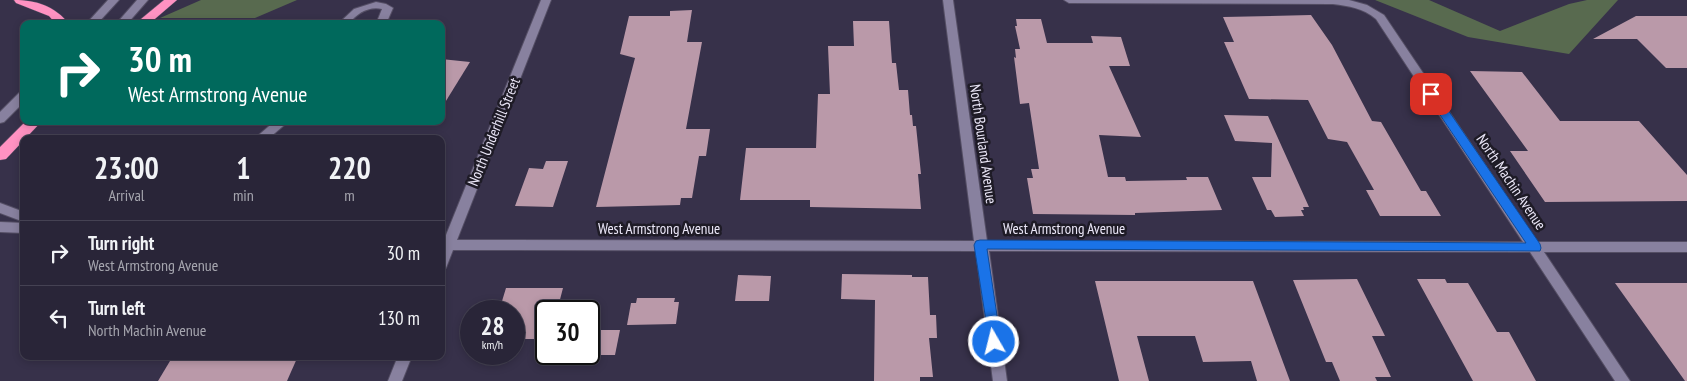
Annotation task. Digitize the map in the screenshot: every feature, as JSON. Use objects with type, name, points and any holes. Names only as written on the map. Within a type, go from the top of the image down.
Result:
[{"type":"highway","points":[[20,0],[53,13],[59,20]]},
{"type":"highway","points":[[146,20],[171,0]]},
{"type":"highway","points":[[20,135],[30,125]]},
{"type":"highway","points":[[1,155],[20,135]]},
{"type":"street","points":[[95,20],[114,0]]},
{"type":"street","points":[[124,20],[142,0]]},
{"type":"street","name":"North Underhill Street","points":[[445,245],[546,0]]},
{"type":"street","name":"North Bourland Avenue","points":[[948,0],[1000,381]]},
{"type":"street","name":"North Machin Avenue","points":[[1070,0],[1333,1],[1366,7],[1380,17],[1623,381]]},
{"type":"street","points":[[346,20],[357,8],[377,3],[388,8],[383,20]]},
{"type":"street","points":[[0,119],[20,99]]},
{"type":"street","points":[[265,135],[278,125]]},
{"type":"street","points":[[0,208],[20,216]]},
{"type":"street","points":[[0,227],[20,228]]},
{"type":"street","name":"West Armstrong Avenue","points":[[445,245],[1687,247]]},
{"type":"street","points":[[395,381],[403,360]]},
{"type":"green space","points":[[201,0],[297,0],[255,18],[160,18]]},
{"type":"green space","points":[[1375,0],[1429,0],[1500,31],[1569,4],[1587,0],[1618,0],[1569,54],[1468,37]]},
{"type":"building","points":[[692,10],[687,42],[702,42],[686,129],[710,129],[706,156],[699,156],[692,198],[681,198],[680,205],[596,207],[635,58],[620,54],[629,16],[670,16],[670,11]]},
{"type":"building","points":[[1311,15],[1332,45],[1372,121],[1381,122],[1421,191],[1426,191],[1441,216],[1380,216],[1366,190],[1374,190],[1347,142],[1328,139],[1308,100],[1249,99],[1224,42],[1234,42],[1223,17]]},
{"type":"building","points":[[1636,16],[1687,16],[1687,68],[1666,68],[1637,39],[1593,39]]},
{"type":"building","points":[[1016,19],[1041,19],[1047,43],[1093,43],[1091,36],[1121,37],[1130,66],[1109,66],[1141,137],[1099,135],[1108,177],[1125,177],[1126,181],[1187,180],[1186,177],[1208,177],[1222,210],[1135,213],[1135,215],[1033,214],[1027,178],[1033,178],[1031,169],[1039,169],[1029,103],[1020,104],[1014,57],[1016,58],[1015,49],[1020,49],[1015,26],[1017,26]]},
{"type":"building","points":[[853,21],[889,21],[892,63],[896,63],[899,90],[908,90],[910,115],[912,115],[913,126],[916,126],[921,174],[918,174],[921,209],[810,207],[810,200],[740,200],[746,148],[816,148],[818,94],[830,94],[828,46],[854,46]]},
{"type":"building","points":[[445,59],[470,62],[445,103]]},
{"type":"building","points":[[1470,71],[1522,72],[1560,121],[1639,121],[1687,175],[1687,201],[1545,202],[1510,151],[1528,151]]},
{"type":"building","points":[[1224,115],[1268,116],[1309,207],[1303,207],[1304,210],[1301,210],[1304,216],[1275,217],[1271,210],[1267,210],[1252,177],[1271,177],[1272,143],[1235,141]]},
{"type":"building","points":[[546,161],[568,161],[553,207],[515,206],[529,168],[543,169]]},
{"type":"building","points":[[842,274],[928,277],[930,315],[936,315],[937,338],[929,338],[933,377],[920,377],[920,381],[874,381],[875,300],[841,299]]},
{"type":"building","points":[[738,275],[771,276],[769,301],[735,301]]},
{"type":"building","points":[[1357,279],[1385,336],[1372,336],[1391,377],[1375,377],[1377,381],[1340,381],[1332,362],[1326,362],[1293,280]]},
{"type":"building","points":[[1417,279],[1445,279],[1447,283],[1468,283],[1497,332],[1509,332],[1536,381],[1473,381]]},
{"type":"building","points":[[1095,281],[1253,281],[1290,381],[1257,381],[1251,361],[1203,362],[1195,336],[1137,336],[1149,381],[1119,381]]},
{"type":"building","points":[[1615,283],[1687,283],[1687,381],[1685,381]]},
{"type":"building","points":[[506,288],[563,288],[560,300],[535,300],[535,339],[525,339],[525,300],[502,300]]},
{"type":"building","points":[[637,298],[675,298],[674,302],[679,302],[676,324],[627,325],[631,303],[636,303]]},
{"type":"building","points":[[600,330],[620,330],[615,355],[600,355]]},
{"type":"building","points":[[171,360],[296,360],[287,381],[158,381]]},
{"type":"route","points":[[994,342],[980,245],[1535,248],[1431,94]]}]
